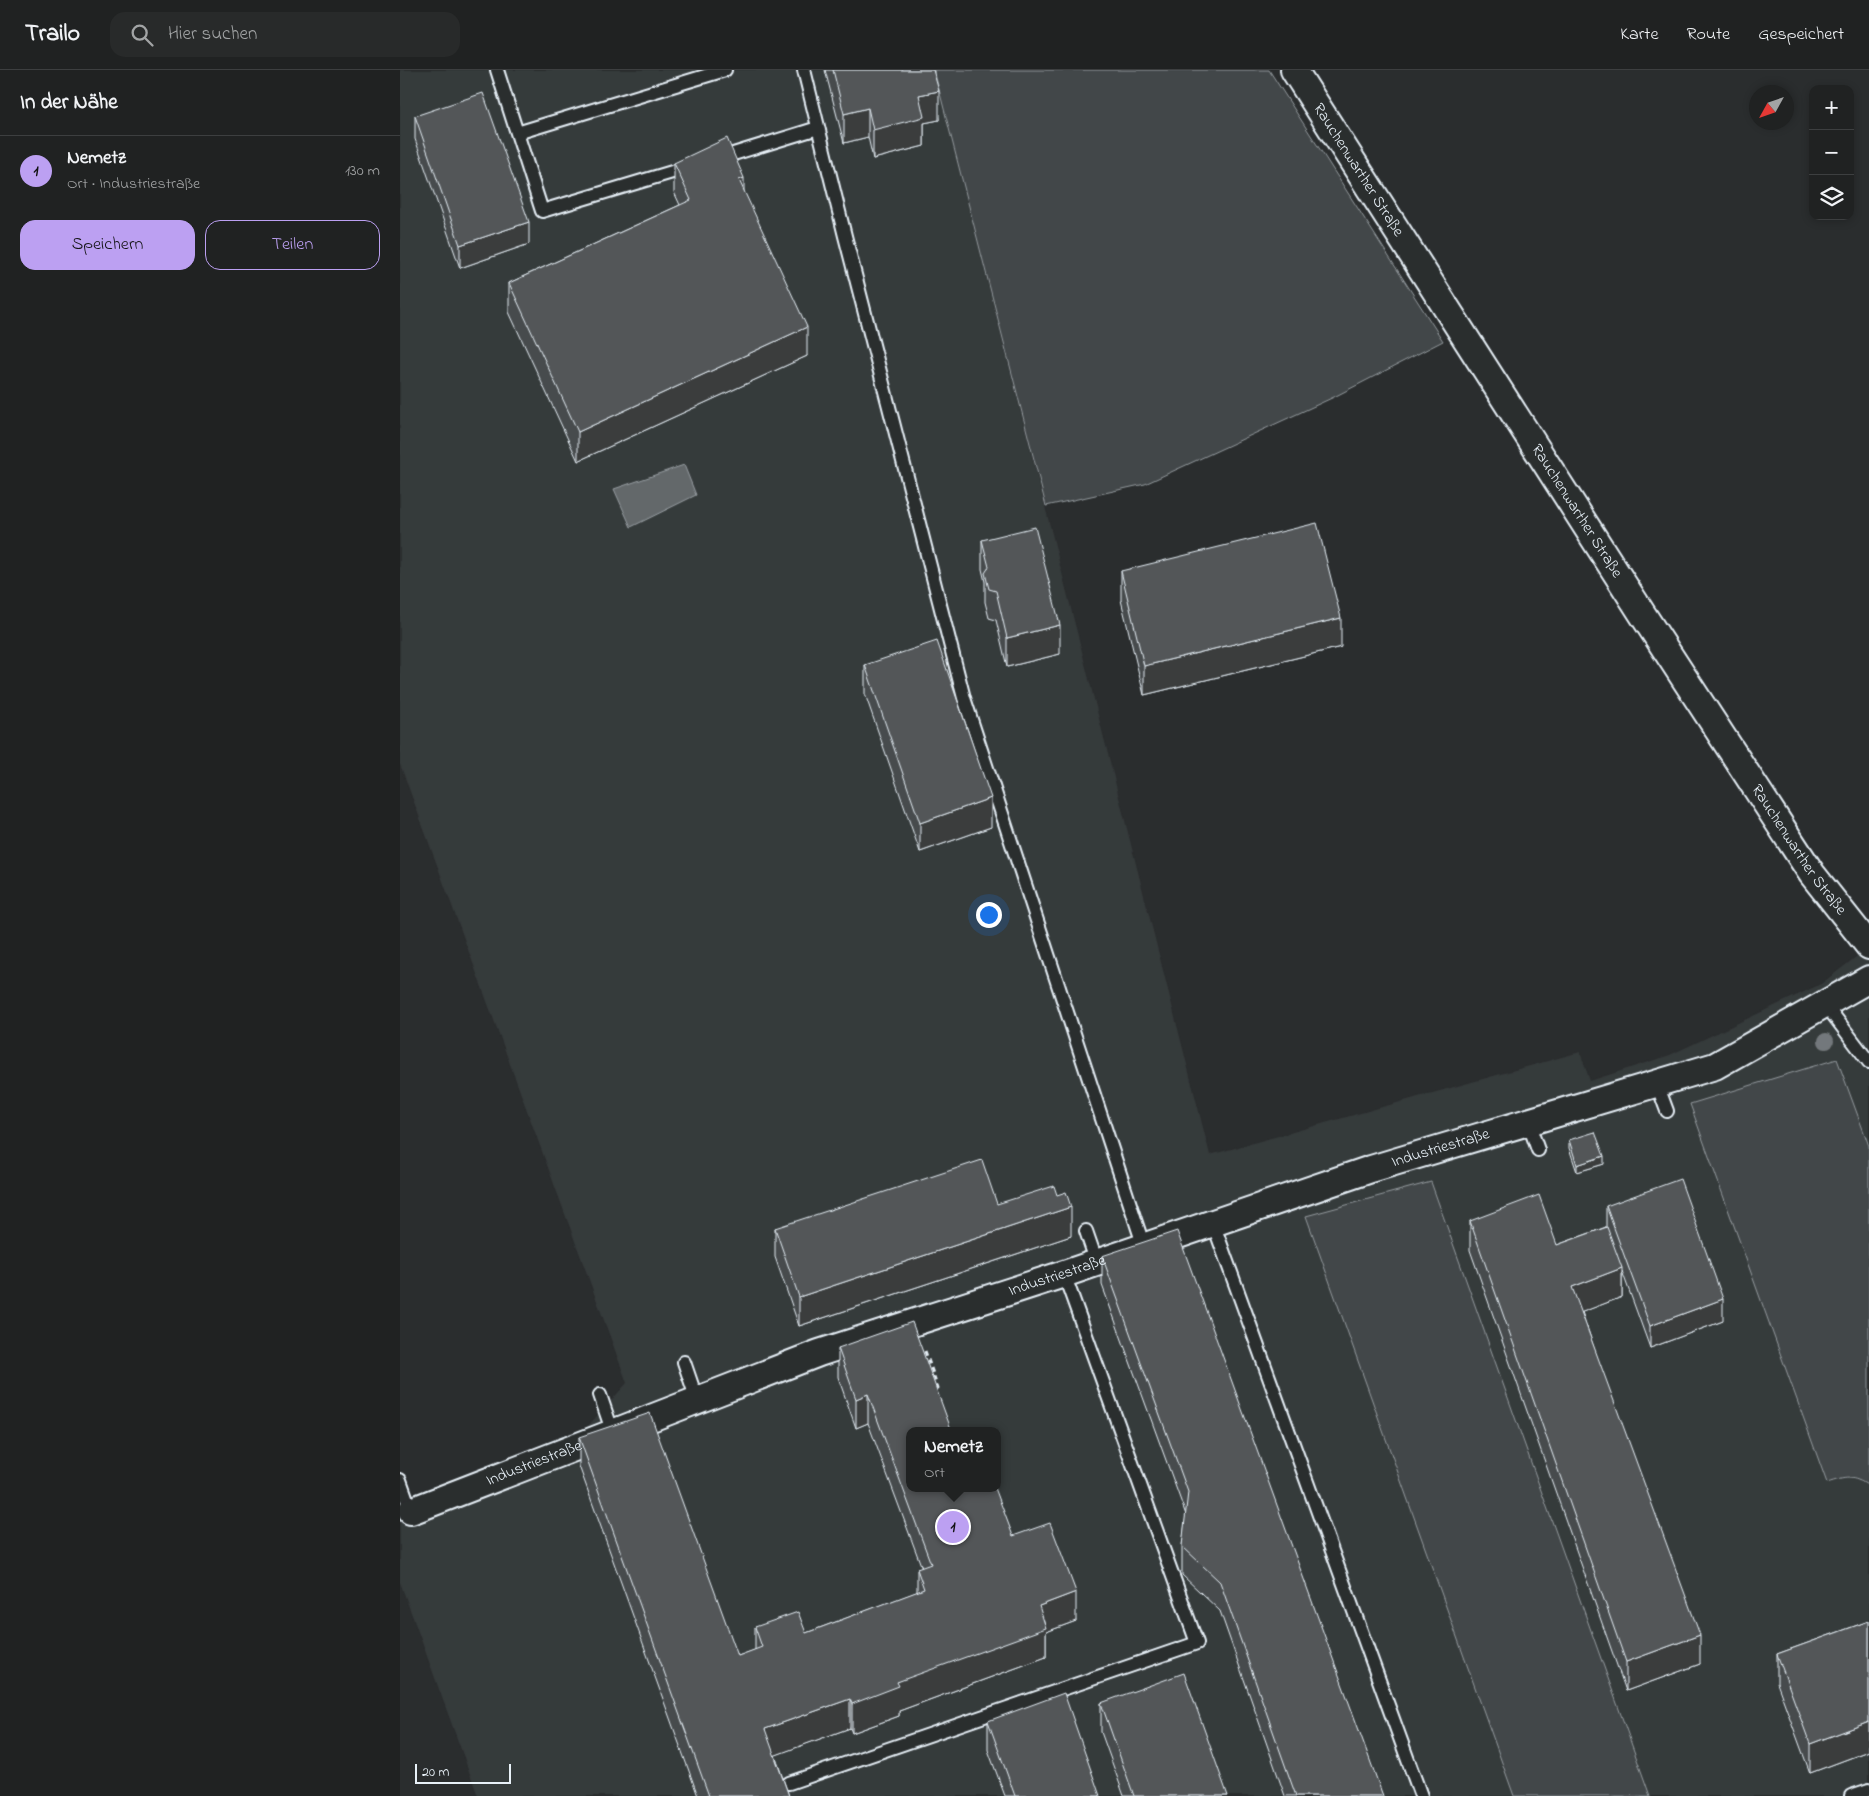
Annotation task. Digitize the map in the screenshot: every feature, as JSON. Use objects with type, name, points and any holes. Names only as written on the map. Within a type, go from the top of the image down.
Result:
[{"type":"street","name":"Rauchenwarther Straße","points":[[1294,70],[1645,618],[1812,874],[1869,946]]},
{"type":"street","name":"Industriestraße","points":[[411,1511],[819,1353],[1097,1263],[1371,1169],[1715,1066],[1869,979]]},
{"type":"lane","points":[[498,70],[542,211],[818,128]]},
{"type":"lane","points":[[517,133],[725,70]]},
{"type":"lane","points":[[804,70],[964,698],[1144,1247]]},
{"type":"lane","points":[[1825,1004],[1869,1062]]},
{"type":"lane","points":[[1657,1084],[1667,1111]]},
{"type":"lane","points":[[1528,1122],[1538,1150]]},
{"type":"lane","points":[[1213,1223],[1421,1796]]},
{"type":"lane","points":[[1086,1231],[1097,1263]]},
{"type":"lane","points":[[789,1783],[1197,1643],[1064,1274]]},
{"type":"lane","points":[[684,1362],[697,1400]]},
{"type":"lane","points":[[600,1395],[613,1433]]},
{"type":"lane","points":[[400,1480],[411,1511]]},
{"type":"lane","points":[[1851,1796],[1869,1790]]},
{"type":"path","points":[[916,1322],[938,1388],[932,1390]]},
{"type":"shaded area","points":[[400,70],[934,70],[1210,1155],[1580,1052],[1590,1081],[1670,1055],[1821,984],[1869,947],[1869,1796],[478,1796],[400,1582],[400,1501],[578,1437],[627,1383],[400,764]]},
{"type":"shaded area","points":[[934,70],[1269,70],[1443,341],[1334,397],[1145,484],[1046,506]]},
{"type":"shaded area","points":[[684,465],[696,495],[631,527],[614,489]]},
{"type":"shaded area","points":[[1837,1059],[1869,1146],[1869,1486],[1849,1478],[1827,1483],[1690,1104]]},
{"type":"shaded area","points":[[1431,1182],[1650,1796],[1514,1796],[1306,1216]]},
{"type":"building","points":[[833,70],[933,70],[939,91],[919,95],[924,117],[873,130],[868,108],[844,114]]},
{"type":"building","points":[[483,93],[529,222],[460,245],[415,116]]},
{"type":"building","points":[[727,138],[744,178],[739,180],[807,327],[578,432],[509,283],[691,200],[674,163]]},
{"type":"building","points":[[1317,523],[1341,618],[1144,666],[1121,571]]},
{"type":"building","points":[[1035,527],[1060,625],[1007,638],[996,591],[989,589],[985,573],[989,567],[982,540]]},
{"type":"building","points":[[937,641],[991,798],[920,823],[865,665]]},
{"type":"building","points":[[1595,1132],[1604,1156],[1577,1165],[1569,1140]]},
{"type":"building","points":[[982,1160],[997,1204],[1054,1186],[1057,1195],[1066,1192],[1071,1207],[799,1297],[775,1228]]},
{"type":"building","points":[[1680,1179],[1723,1299],[1650,1326],[1606,1206]]},
{"type":"building","points":[[1539,1195],[1557,1245],[1607,1227],[1622,1268],[1572,1287],[1700,1635],[1626,1662],[1470,1221]]},
{"type":"building","points":[[1177,1231],[1383,1796],[1296,1796],[1220,1582],[1182,1546],[1188,1492],[1102,1256]]},
{"type":"building","points":[[912,1322],[950,1427],[906,1427],[906,1492],[996,1492],[1013,1536],[1050,1523],[1076,1592],[1039,1606],[1046,1628],[897,1682],[899,1686],[852,1704],[850,1699],[765,1729],[789,1796],[709,1796],[579,1437],[650,1413],[738,1656],[762,1647],[755,1627],[798,1612],[806,1633],[924,1589],[917,1569],[931,1564],[868,1394],[856,1399],[838,1348]]},
{"type":"building","points":[[1869,1621],[1869,1722],[1810,1744],[1777,1654]]},
{"type":"building","points":[[1184,1673],[1228,1796],[1134,1796],[1101,1703]]},
{"type":"building","points":[[1064,1693],[1100,1796],[1015,1796],[988,1721]]},
{"type":"place","name":"Nemetz","points":[[953,1527]]}]
